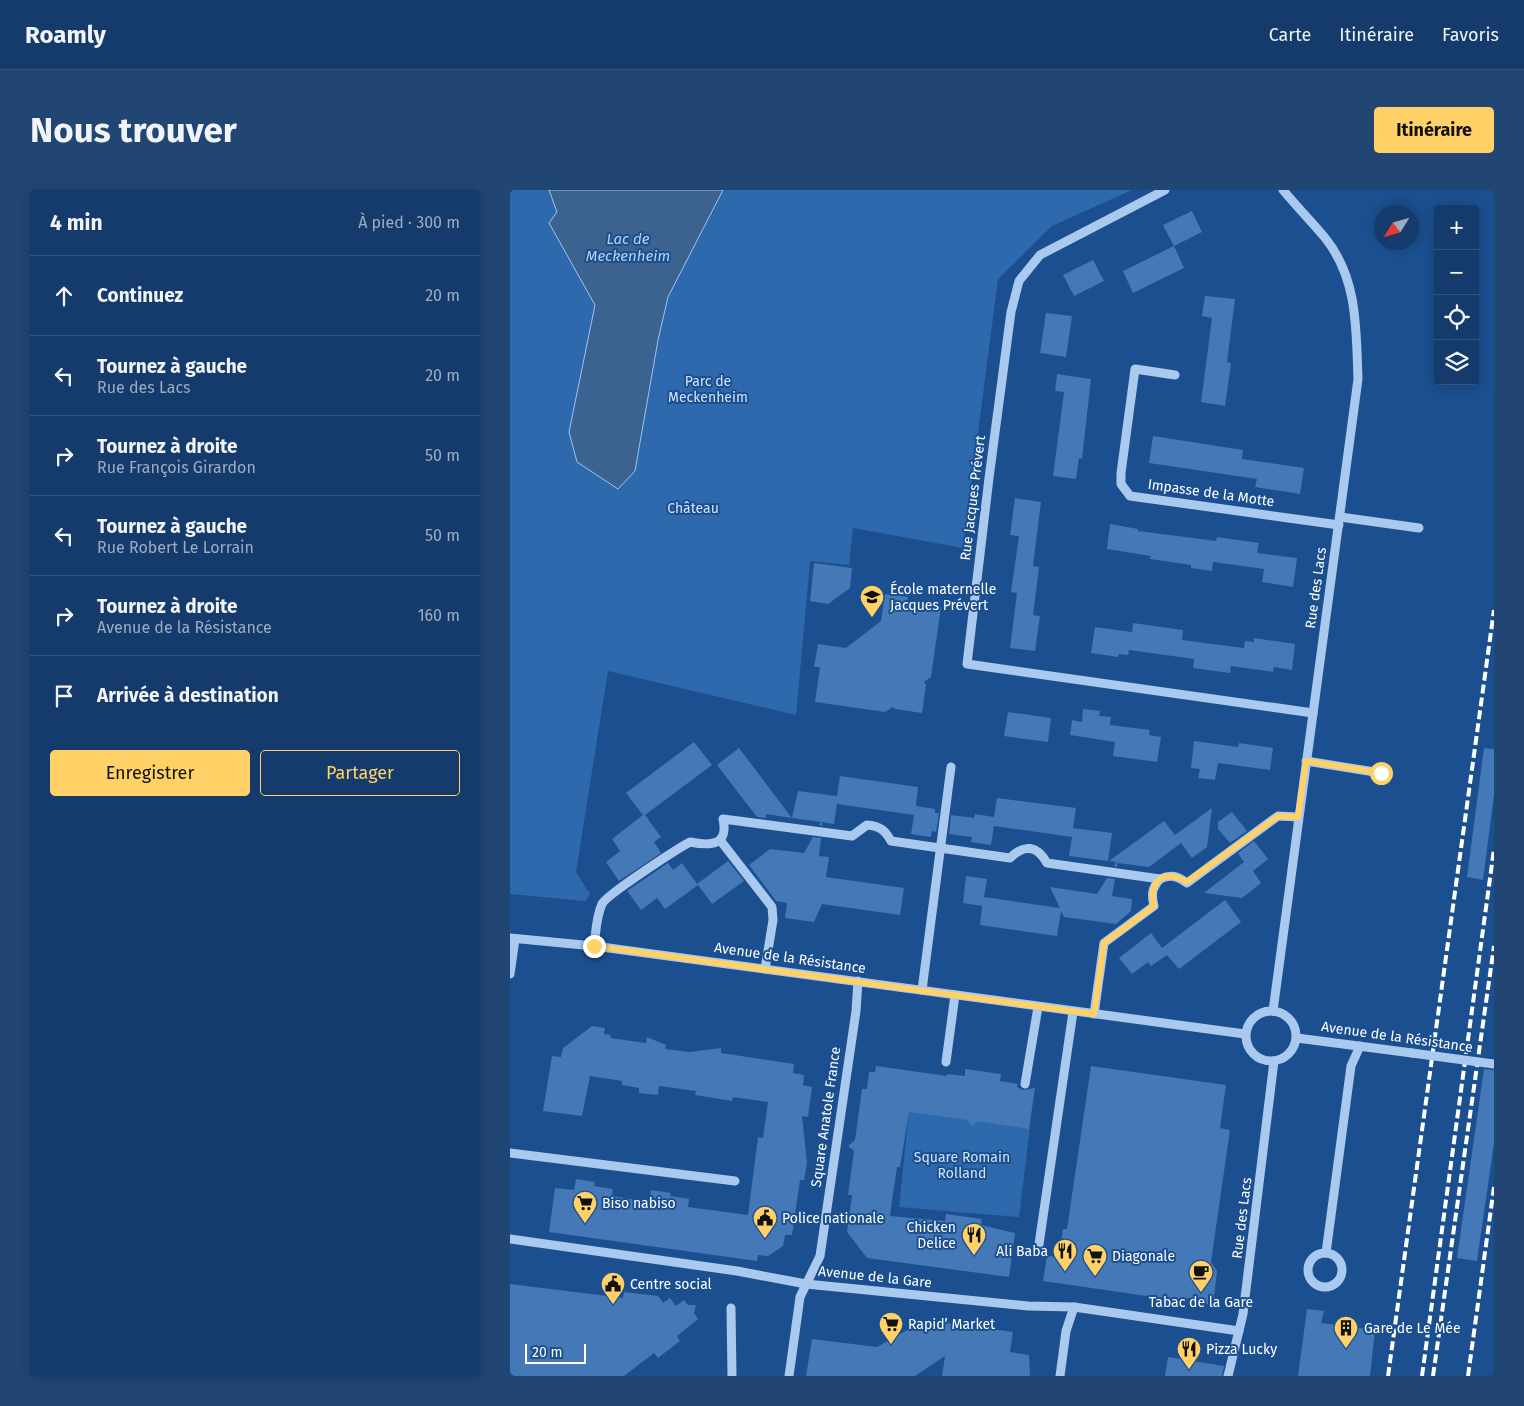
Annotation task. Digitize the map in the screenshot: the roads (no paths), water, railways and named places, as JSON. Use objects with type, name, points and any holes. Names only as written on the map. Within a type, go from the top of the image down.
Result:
[{"type":"street","name":"Rue Jacques Prévert","points":[[1165,190],[1040,255],[1019,281],[1011,312],[988,478],[966,664],[1313,713]]},
{"type":"street","name":"Rue des Lacs","points":[[1273,1010],[1358,379],[1356,309],[1346,271],[1326,240],[1283,190]]},
{"type":"street","name":"Impasse de la Motte","points":[[1175,375],[1135,369],[1121,473],[1121,484],[1130,496],[1339,521]]},
{"type":"street","points":[[1339,521],[1419,528]]},
{"type":"street","points":[[1306,761],[1381,773]]},
{"type":"street","points":[[922,990],[951,767]]},
{"type":"street","points":[[1094,1014],[1104,943],[1154,906],[1152,895],[1154,886],[1160,879],[1168,875],[1178,877],[1187,882],[1278,816],[1298,817]]},
{"type":"street","points":[[594,946],[597,918],[602,902],[671,853],[690,842],[704,845],[720,840],[725,829],[723,819],[852,836],[867,825],[873,825],[886,832],[891,841],[1010,858],[1017,851],[1026,847],[1035,848],[1043,854],[1047,863],[1160,879]]},
{"type":"street","points":[[720,840],[772,907],[773,920],[765,969]]},
{"type":"street","points":[[510,974],[512,938]]},
{"type":"street","name":"Avenue de la Résistance","points":[[512,938],[594,946],[1245,1034]]},
{"type":"street","name":"Square Anatole France","points":[[789,1376],[800,1297],[820,1256],[856,1011],[858,981]]},
{"type":"street","points":[[946,1062],[955,995]]},
{"type":"street","points":[[1025,1084],[1038,1007]]},
{"type":"street","points":[[1273,1010],[1288,1016],[1296,1030],[1297,1038],[1290,1054],[1274,1061],[1265,1061],[1252,1053],[1248,1047],[1245,1034],[1253,1018],[1265,1011],[1273,1010]]},
{"type":"street","points":[[1038,1251],[1073,1012]]},
{"type":"street","name":"Avenue de la Résistance","points":[[1297,1038],[1494,1064]]},
{"type":"street","points":[[1326,1253],[1351,1066],[1360,1046]]},
{"type":"street","name":"Rue des Lacs","points":[[1228,1376],[1239,1331],[1250,1261],[1274,1061]]},
{"type":"street","points":[[510,1153],[735,1181]]},
{"type":"street","name":"Avenue de la Gare","points":[[510,1239],[736,1271],[806,1284],[1028,1306],[1074,1307],[1239,1331]]},
{"type":"street","points":[[1060,1376],[1066,1330],[1074,1307]]},
{"type":"street","points":[[731,1308],[732,1376]]},
{"type":"water","name":"Lac de Meckenheim","points":[[549,190],[723,190],[668,297],[658,340],[635,471],[618,489],[577,462],[569,432],[595,305],[549,223],[557,212]]},
{"type":"railway","points":[[1388,1376],[1494,610]]},
{"type":"railway","points":[[1422,1376],[1494,849]]},
{"type":"railway","points":[[1433,1376],[1494,946]]},
{"type":"railway","points":[[1468,1376],[1494,1187]]},
{"type":"place","name":"École maternelle Jacques Prévert","points":[[872,618]]},
{"type":"place","name":"Biso nabiso","points":[[585,1224]]},
{"type":"place","name":"Police nationale","points":[[765,1239]]},
{"type":"place","name":"Chicken Delice","points":[[974,1256]]},
{"type":"place","name":"Ali Baba","points":[[1065,1272]]},
{"type":"place","name":"Diagonale","points":[[1095,1277]]},
{"type":"place","name":"Tabac de la Gare","points":[[1201,1293]]},
{"type":"place","name":"Centre social","points":[[613,1305]]},
{"type":"place","name":"Rapid’ Market","points":[[891,1345]]},
{"type":"place","name":"Gare de Le Mée","points":[[1346,1349]]},
{"type":"place","name":"Pizza Lucky","points":[[1189,1370]]},
{"type":"park label","name":"Parc de Meckenheim","points":[[708,390]]},
{"type":"park label","name":"Château","points":[[693,508]]},
{"type":"park label","name":"Square Romain Rolland","points":[[962,1166]]}]
